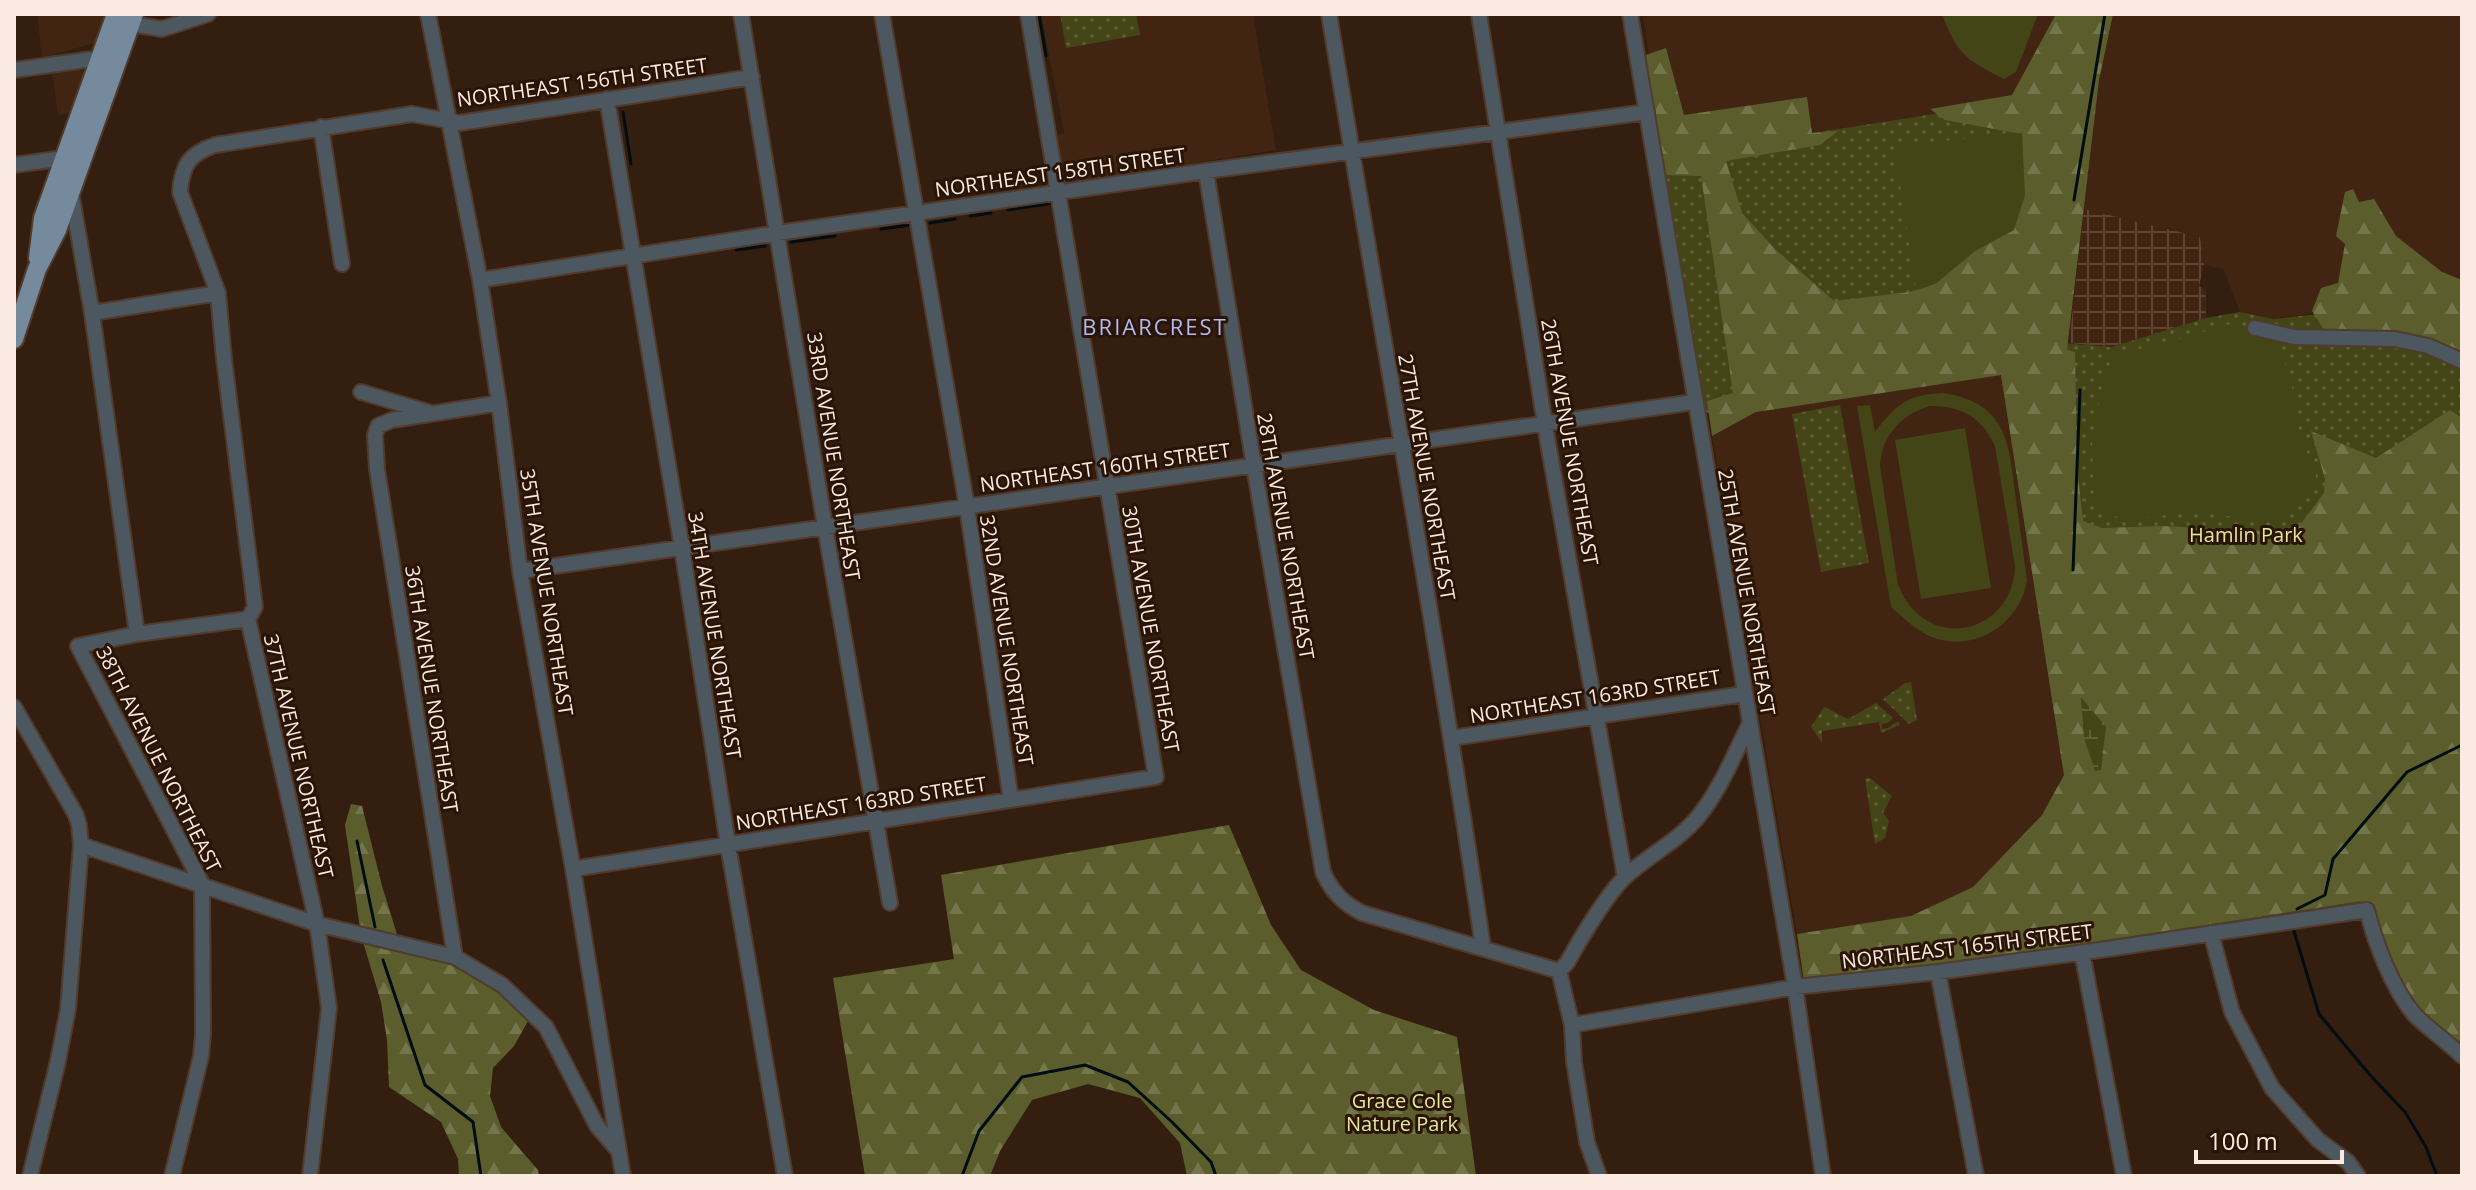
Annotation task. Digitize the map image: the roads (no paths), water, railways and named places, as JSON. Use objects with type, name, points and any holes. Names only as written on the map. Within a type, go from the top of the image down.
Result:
[{"type":"main road","points":[[37,269],[43,218],[64,158],[100,58],[127,17]]},
{"type":"main road","points":[[14,339],[37,269],[57,230],[71,191],[127,17]]},
{"type":"main road","points":[[71,191],[67,175],[102,82],[100,58]]},
{"type":"street","points":[[127,17],[162,29],[208,14]]},
{"type":"street","name":"35TH AVENUE NORTHEAST","points":[[428,14],[480,280],[520,571],[623,1176]]},
{"type":"street","name":"33RD AVENUE NORTHEAST","points":[[741,14],[890,903]]},
{"type":"street","name":"32ND AVENUE NORTHEAST","points":[[882,14],[967,507],[1011,800]]},
{"type":"street","name":"30TH AVENUE NORTHEAST","points":[[1028,14],[1156,777]]},
{"type":"street","name":"27TH AVENUE NORTHEAST","points":[[1329,14],[1452,738],[1483,947]]},
{"type":"street","name":"26TH AVENUE NORTHEAST","points":[[1479,14],[1545,424],[1625,877]]},
{"type":"street","name":"25TH AVENUE NORTHEAST","points":[[1630,14],[1795,987],[1823,1176]]},
{"type":"street","points":[[14,70],[100,58]]},
{"type":"street","name":"NORTHEAST 156TH STREET","points":[[187,162],[198,151],[215,145],[321,127],[412,114],[460,123],[752,77]]},
{"type":"street","name":"34TH AVENUE NORTHEAST","points":[[607,99],[785,1176]]},
{"type":"street","name":"NORTHEAST 158TH STREET","points":[[480,280],[1206,171],[1647,112]]},
{"type":"street","points":[[321,127],[342,264]]},
{"type":"street","points":[[14,165],[64,158]]},
{"type":"street","name":"37TH AVENUE NORTHEAST","points":[[187,162],[181,176],[180,192],[218,293],[255,607],[248,619],[317,924],[329,1008],[310,1176]]},
{"type":"street","name":"28TH AVENUE NORTHEAST","points":[[1206,171],[1323,872],[1331,889],[1342,901],[1362,913],[1483,947]]},
{"type":"street","name":"38TH AVENUE NORTHEAST","points":[[71,191],[92,313],[137,634],[78,646],[202,884],[201,1056],[172,1176]]},
{"type":"street","points":[[92,313],[218,293]]},
{"type":"street","points":[[2255,328],[2294,337],[2395,339],[2428,346],[2462,361]]},
{"type":"street","points":[[361,392],[432,413],[499,403]]},
{"type":"street","name":"NORTHEAST 160TH STREET","points":[[520,571],[1694,402]]},
{"type":"street","name":"36TH AVENUE NORTHEAST","points":[[432,413],[392,420],[378,426],[375,435],[377,469],[455,957]]},
{"type":"street","points":[[137,634],[248,619]]},
{"type":"street","name":"NORTHEAST 163RD STREET","points":[[1452,738],[1744,694]]},
{"type":"street","points":[[14,707],[76,815],[81,845],[68,1009],[30,1176]]},
{"type":"street","points":[[1559,971],[1625,877],[1698,817],[1715,791],[1749,724]]},
{"type":"street","name":"NORTHEAST 163RD STREET","points":[[573,869],[1156,777]]},
{"type":"street","points":[[81,845],[317,924],[455,957],[502,985],[546,1027],[597,1126],[617,1150]]},
{"type":"street","name":"NORTHEAST 165TH STREET","points":[[1572,1025],[1795,987],[1938,972],[2367,910],[2389,973],[2414,1014],[2462,1056]]},
{"type":"street","points":[[2211,933],[2232,1012],[2272,1088],[2318,1140],[2348,1162],[2358,1176]]},
{"type":"street","points":[[1483,947],[1559,971]]},
{"type":"street","points":[[2082,952],[2124,1176]]},
{"type":"street","points":[[1559,971],[1572,1025],[1574,1062],[1587,1142],[1599,1176]]},
{"type":"street","points":[[1938,972],[1976,1176]]},
{"type":"waterway","points":[[1039,14],[1046,56]]},
{"type":"waterway","points":[[2074,200],[2105,14]]},
{"type":"waterway","points":[[623,112],[631,164]]},
{"type":"waterway","points":[[1008,210],[1053,203],[1060,249]]},
{"type":"waterway","points":[[970,216],[991,213]]},
{"type":"waterway","points":[[930,223],[955,219]]},
{"type":"waterway","points":[[881,229],[910,225]]},
{"type":"waterway","points":[[791,242],[835,236]]},
{"type":"waterway","points":[[736,250],[765,246]]},
{"type":"waterway","points":[[2073,570],[2080,390]]},
{"type":"waterway","points":[[2297,909],[2325,895],[2333,859],[2407,772],[2462,745]]},
{"type":"waterway","points":[[357,841],[375,927]]},
{"type":"waterway","points":[[2293,928],[2319,1014],[2405,1112],[2426,1147],[2437,1176]]},
{"type":"waterway","points":[[383,960],[425,1085],[473,1122],[481,1176]]},
{"type":"waterway","points":[[962,1176],[979,1131],[1022,1077],[1085,1065],[1128,1082],[1211,1162],[1216,1176]]},
{"type":"district","name":"BRIARCREST","points":[[1155,326]]},
{"type":"park label","name":"Hamlin Park","points":[[2246,534]]},
{"type":"park label","name":"Grace Cole Nature Park","points":[[1402,1112]]}]
